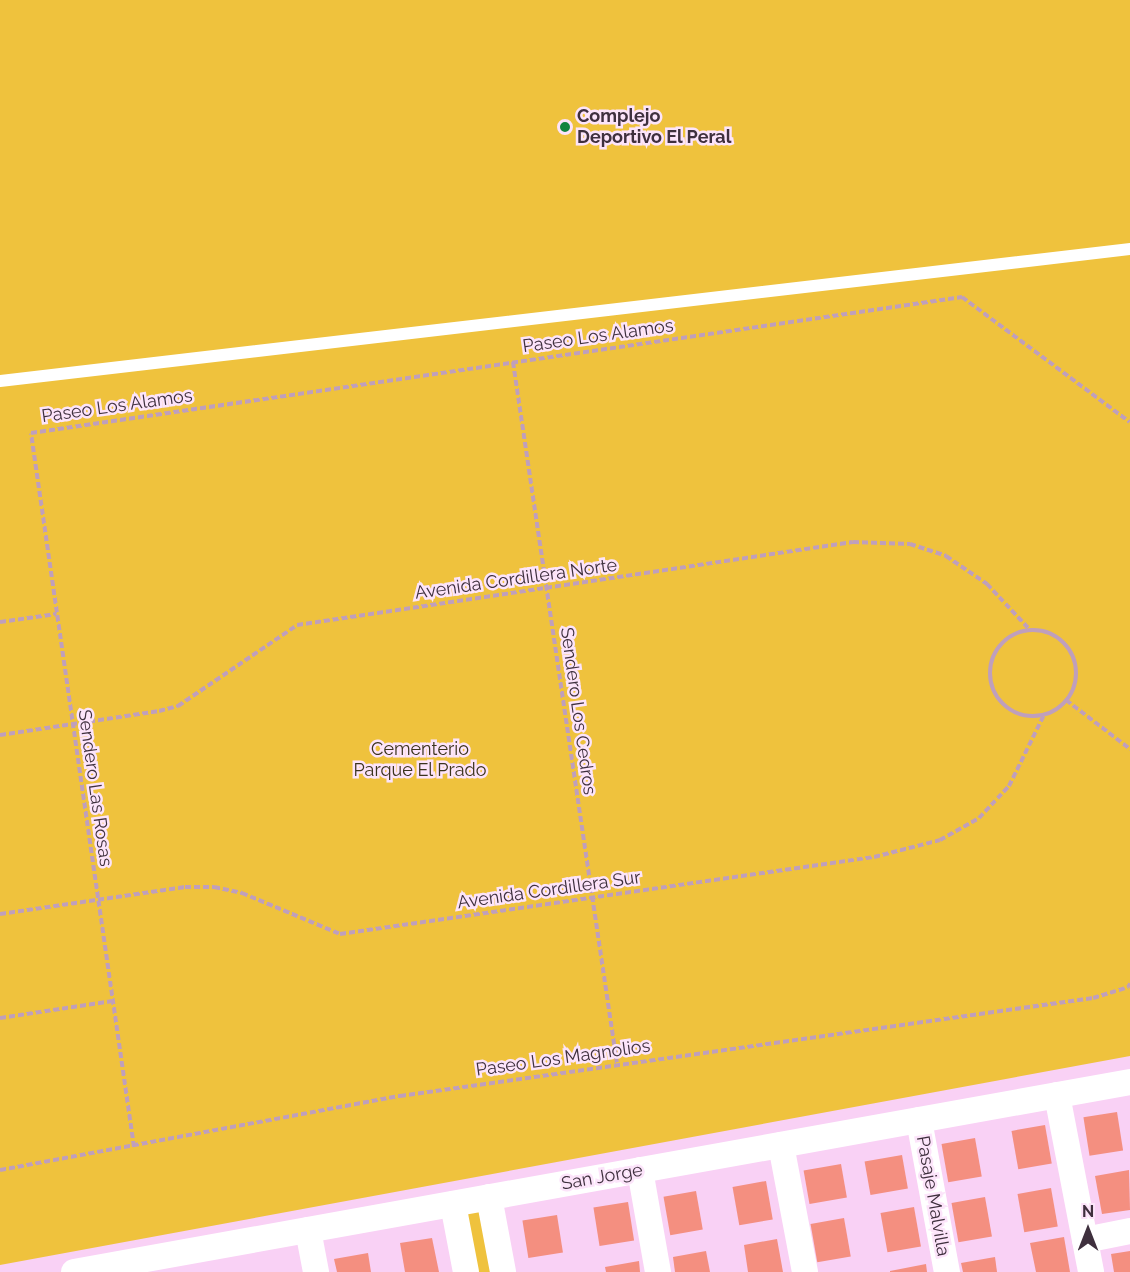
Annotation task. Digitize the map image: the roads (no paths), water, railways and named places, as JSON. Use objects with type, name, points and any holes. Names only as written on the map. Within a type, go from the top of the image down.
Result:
[{"type":"street","name":"San Jorge","points":[[74,1272],[164,1264],[308,1230],[1130,1082]]},
{"type":"street","points":[[1057,1095],[1091,1272]]},
{"type":"street","name":"Pasaje Malvilla","points":[[919,1120],[947,1272]]},
{"type":"street","points":[[781,1145],[805,1272]]},
{"type":"street","points":[[640,1170],[658,1272]]},
{"type":"street","points":[[489,1197],[503,1272]]},
{"type":"street","points":[[453,1204],[466,1272]]},
{"type":"street","points":[[308,1230],[316,1272]]},
{"type":"street","points":[[1085,1240],[1130,1231]]},
{"type":"lane","points":[[0,381],[1130,249]]},
{"type":"place","name":"Complejo Deportivo El Peral","points":[[565,127]]},
{"type":"park label","name":"Cementerio Parque El Prado","points":[[420,760]]}]
